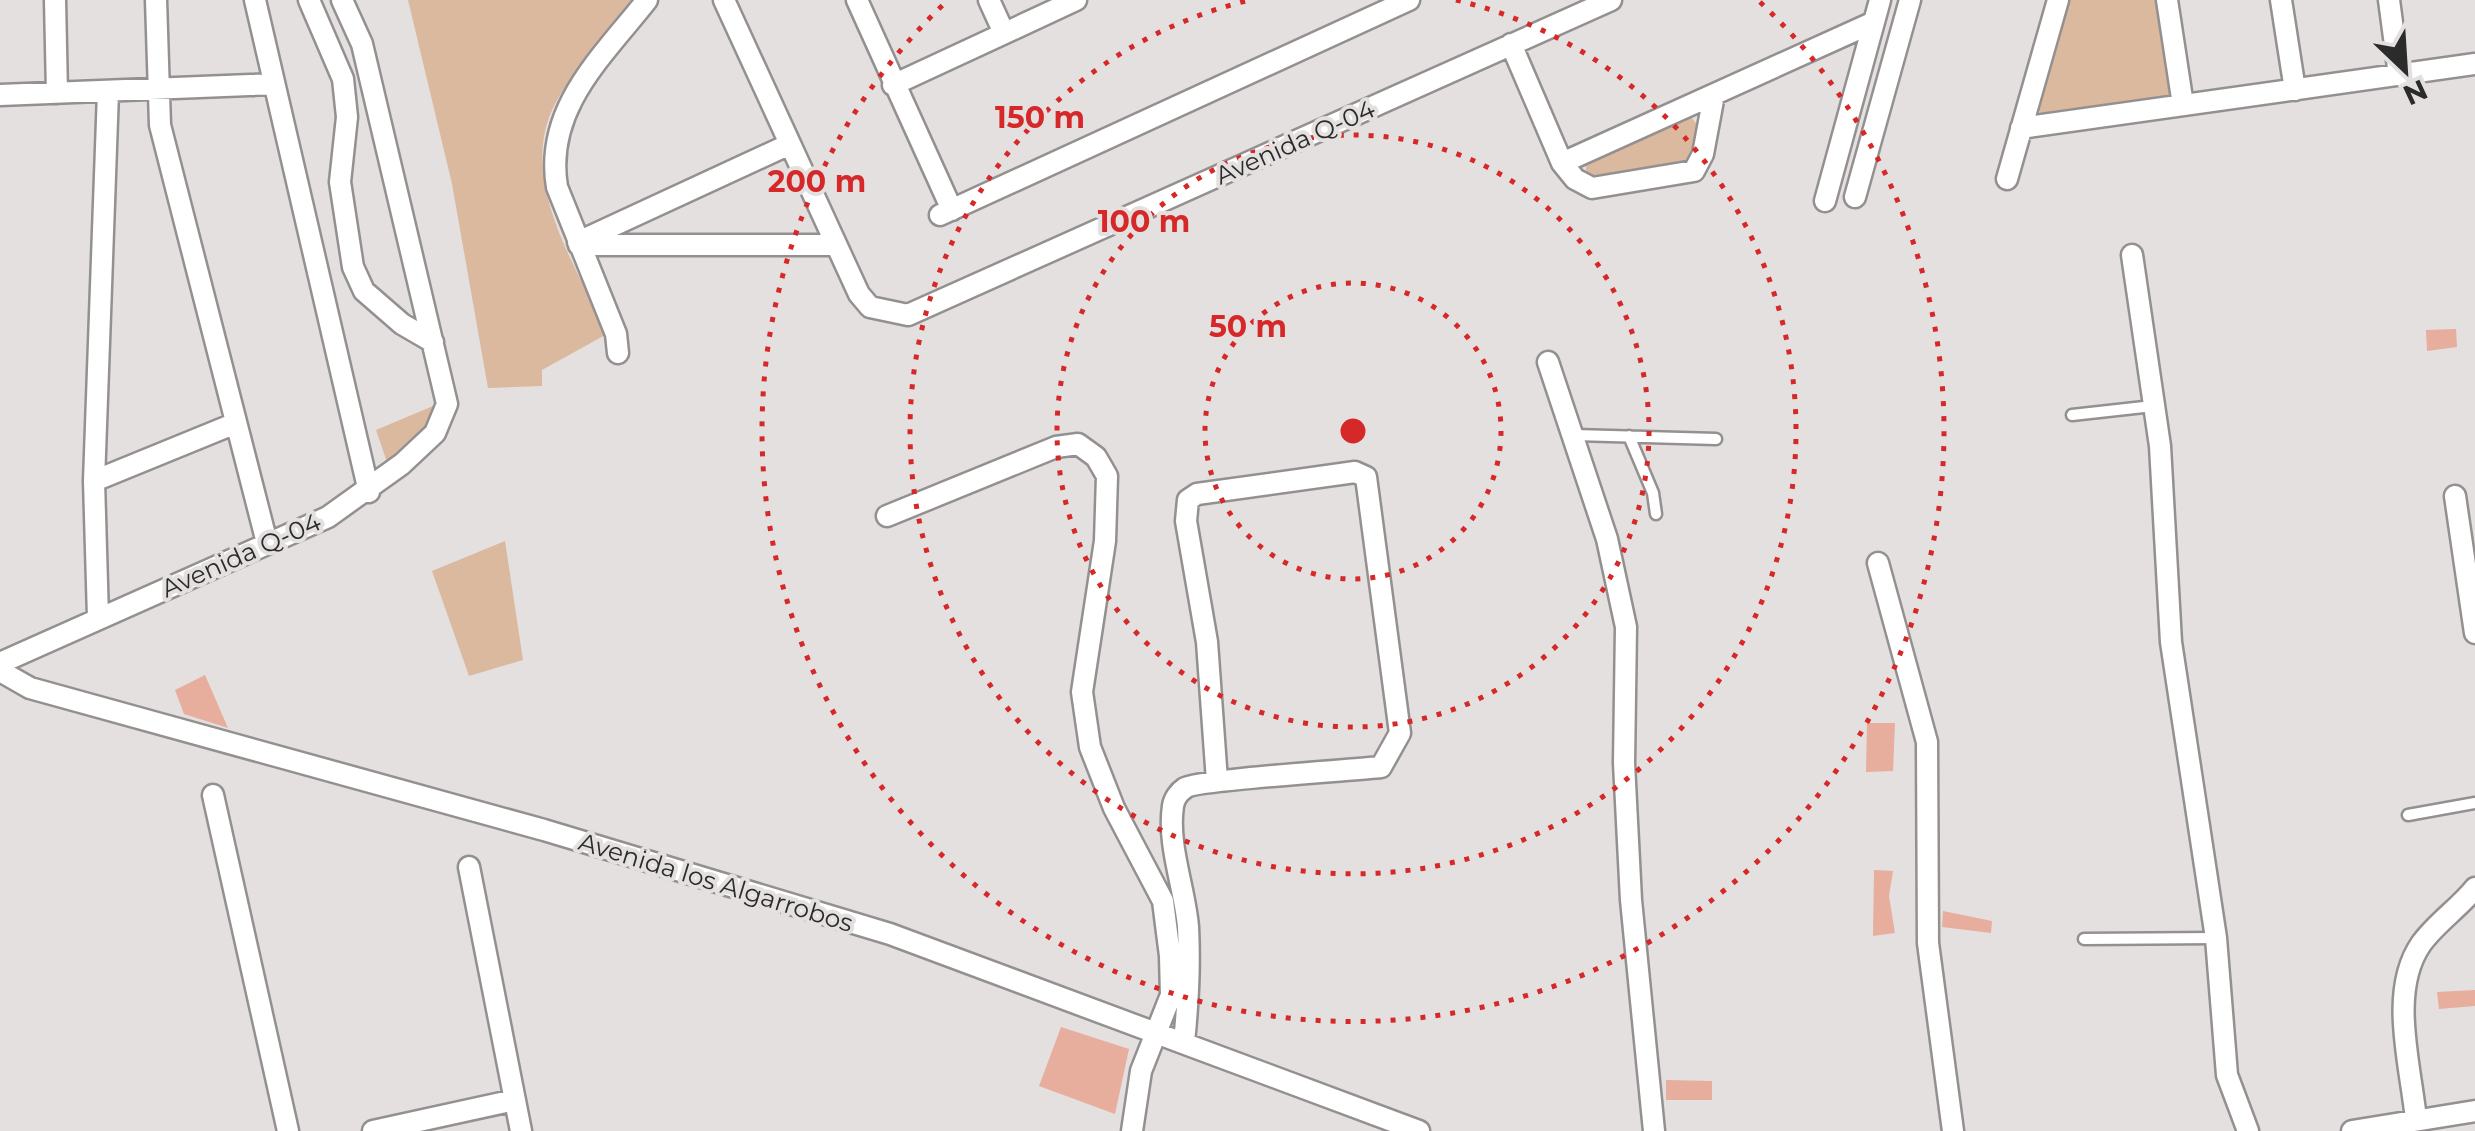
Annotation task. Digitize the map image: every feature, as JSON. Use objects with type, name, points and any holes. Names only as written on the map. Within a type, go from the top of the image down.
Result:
[{"type":"street","points":[[55,0],[57,93]]},
{"type":"street","points":[[156,0],[160,125],[267,544]]},
{"type":"street","points":[[255,0],[369,492]]},
{"type":"street","points":[[309,0],[344,79],[347,117],[340,182],[353,267],[364,291],[432,342]]},
{"type":"street","points":[[342,0],[362,44],[432,342]]},
{"type":"street","points":[[618,353],[616,334],[557,187],[553,162],[557,130],[576,89],[647,0]]},
{"type":"street","points":[[578,244],[836,244],[724,0]]},
{"type":"street","points":[[857,0],[946,213],[1409,0]]},
{"type":"street","points":[[989,0],[1004,33]]},
{"type":"street","points":[[894,85],[1076,0]]},
{"type":"street","name":"Avenida Q-04","points":[[836,244],[858,294],[870,307],[888,314],[924,310],[1611,0]]},
{"type":"street","points":[[1824,201],[1880,0]]},
{"type":"street","points":[[1855,197],[1910,0]]},
{"type":"street","points":[[2007,179],[2058,0]]},
{"type":"street","points":[[2167,0],[2183,105]]},
{"type":"street","points":[[2280,0],[2295,90]]},
{"type":"street","points":[[2389,0],[2400,75]]},
{"type":"street","points":[[1562,163],[1874,22]]},
{"type":"street","points":[[1511,44],[1562,163],[1575,179],[1592,188],[1694,171],[1703,154],[1714,95]]},
{"type":"street","points":[[2021,128],[2475,64]]},
{"type":"street","points":[[0,94],[273,84]]},
{"type":"street","points":[[98,618],[94,480],[108,92]]},
{"type":"street","points":[[578,244],[790,144]]},
{"type":"street","points":[[2132,254],[2154,406],[2171,642],[2216,938],[2228,1074],[2248,1131]]},
{"type":"street","name":"Avenida Q-04","points":[[0,663],[328,517],[369,492],[435,434],[447,404],[432,342]]},
{"type":"street","points":[[1548,362],[1607,539],[1626,627],[1624,763],[1631,900],[1654,1131]]},
{"type":"street","points":[[94,480],[236,423]]},
{"type":"street","points":[[887,516],[1056,447],[1078,444],[1096,457],[1107,476],[1105,541],[1082,692],[1098,774],[1163,901],[1171,996],[1141,1070],[1132,1131]]},
{"type":"street","points":[[1184,1042],[1189,996],[1188,926],[1173,803],[1181,789],[1216,781],[1381,767],[1391,756],[1400,733],[1366,477],[1355,472],[1197,494],[1188,500],[1186,521],[1207,642],[1216,781]]},
{"type":"street","points":[[2456,496],[2475,633]]},
{"type":"street","points":[[1878,562],[1927,742],[1928,943],[1952,1131]]},
{"type":"street","name":"Avenida los Algarrobos","points":[[0,671],[30,688],[544,830],[890,934],[1419,1131]]},
{"type":"street","points":[[213,795],[288,1131]]},
{"type":"street","points":[[470,867],[522,1131]]},
{"type":"street","points":[[2408,1125],[2406,974],[2426,938],[2475,888]]},
{"type":"street","points":[[373,1131],[516,1100]]},
{"type":"street","points":[[2352,1131],[2408,1125],[2475,1111]]},
{"type":"lane","points":[[2072,414],[2154,406]]},
{"type":"lane","points":[[1575,434],[1716,439]]},
{"type":"lane","points":[[1629,436],[1653,492],[1656,514]]},
{"type":"lane","points":[[2408,815],[2475,803]]},
{"type":"lane","points":[[2084,940],[2216,938]]},
{"type":"shaded area","points":[[408,0],[635,0],[563,91],[545,133],[542,162],[555,222],[607,334],[542,370],[542,386],[488,388],[452,184]]},
{"type":"shaded area","points":[[2065,0],[2158,0],[2170,99],[2043,116],[2036,107]]},
{"type":"shaded area","points":[[1687,112],[1699,127],[1690,165],[1593,182],[1586,175],[1586,160]]},
{"type":"shaded area","points":[[433,406],[440,412],[389,468],[376,430]]},
{"type":"shaded area","points":[[505,541],[523,660],[469,676],[432,571]]},
{"type":"building","points":[[2456,329],[2457,347],[2427,351],[2426,330]]},
{"type":"building","points":[[205,675],[228,728],[184,714],[175,690]]},
{"type":"building","points":[[1867,723],[1895,723],[1893,771],[1866,772]]},
{"type":"building","points":[[1874,870],[1893,871],[1889,896],[1895,933],[1873,936]]},
{"type":"building","points":[[1943,911],[1992,921],[1991,933],[1942,927]]},
{"type":"building","points":[[2475,990],[2475,1006],[2439,1009],[2437,992]]},
{"type":"building","points":[[1061,1027],[1129,1049],[1115,1114],[1039,1086]]},
{"type":"building","points":[[1666,1080],[1712,1081],[1712,1100],[1666,1100]]}]
